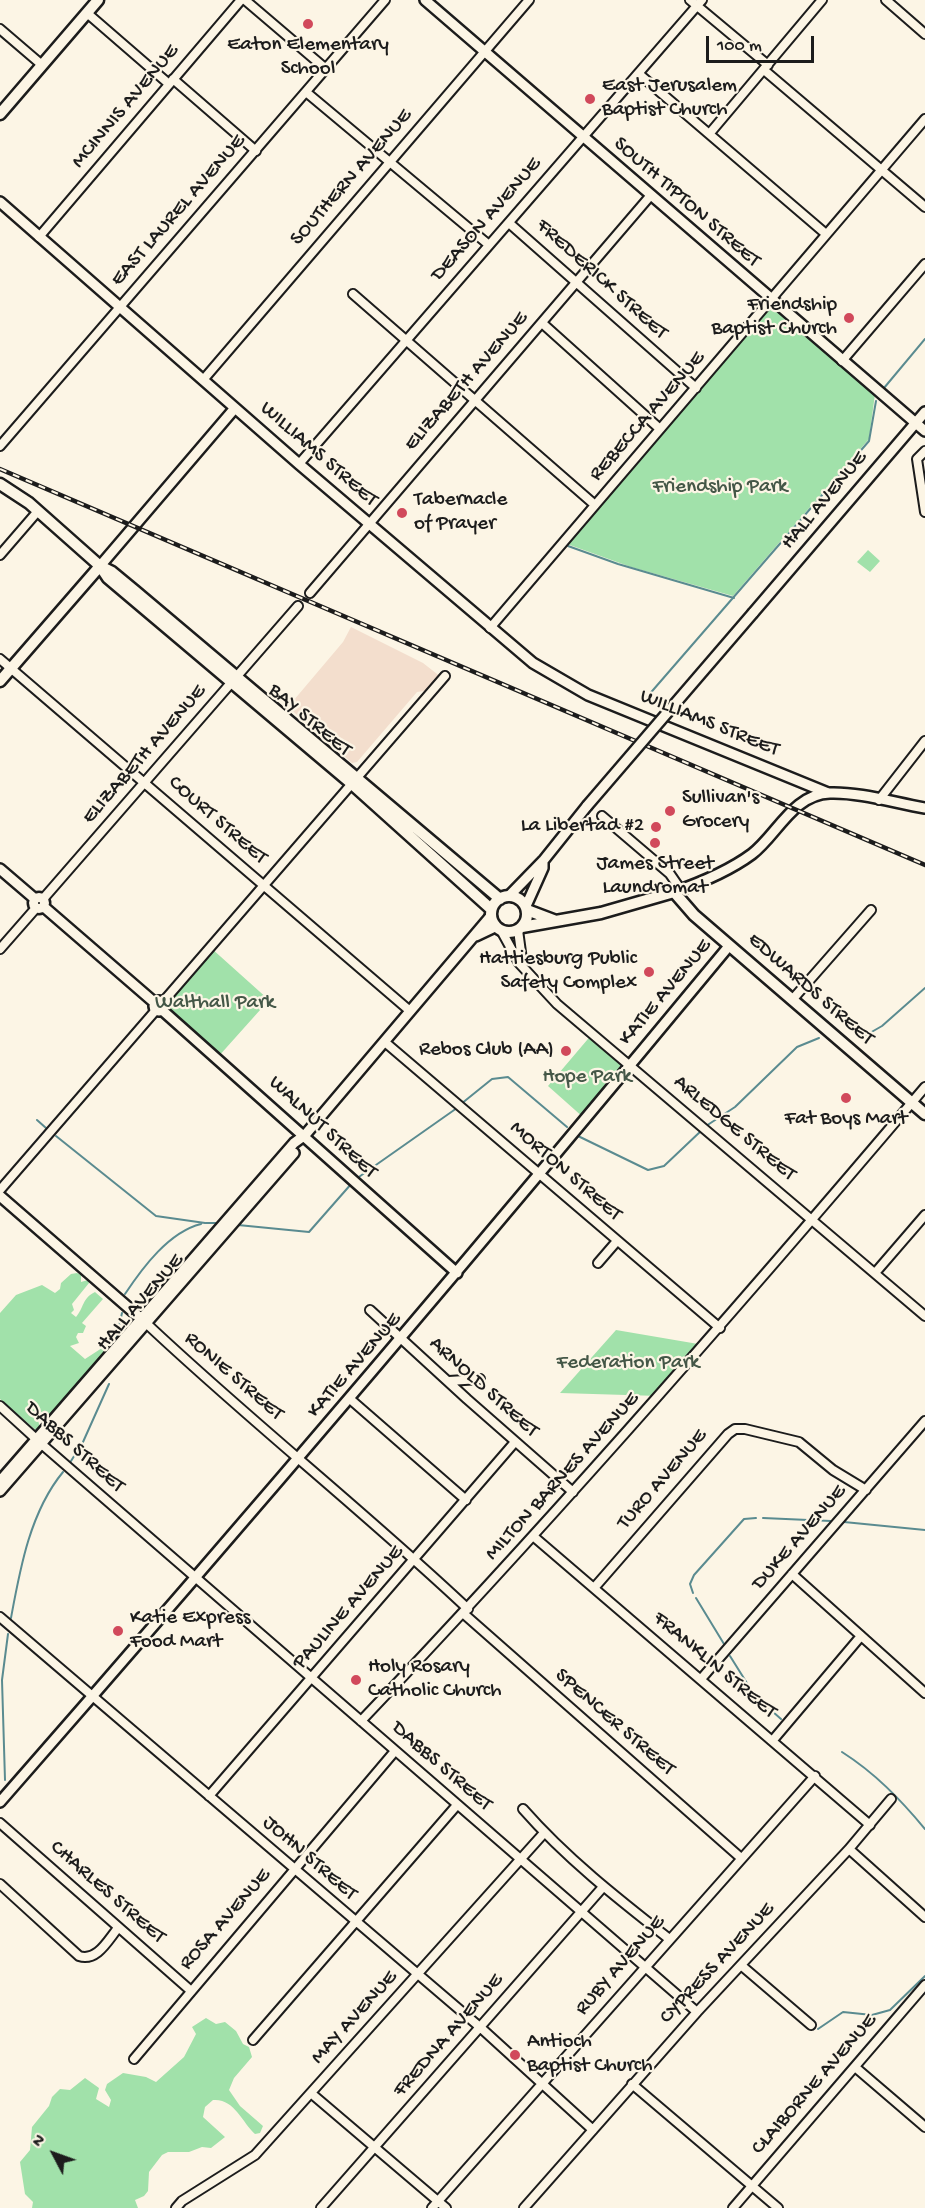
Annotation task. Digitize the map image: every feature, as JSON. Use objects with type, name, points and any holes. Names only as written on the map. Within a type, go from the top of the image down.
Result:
[{"type":"main road","points":[[0,114],[92,4]]},
{"type":"main road","name":"BAY STREET","points":[[0,484],[38,511],[100,566],[108,578],[235,679],[355,781],[504,897],[518,898],[526,908],[556,921]]},
{"type":"main road","points":[[0,681],[100,566]]},
{"type":"main road","name":"BAY STREET","points":[[355,781],[495,921]]},
{"type":"main road","points":[[504,897],[495,921],[520,929],[614,910],[677,891]]},
{"type":"main road","name":"EDWARDS STREET","points":[[677,891],[684,906],[925,1114]]},
{"type":"main road","points":[[520,929],[526,908]]},
{"type":"street","points":[[243,0],[326,69]]},
{"type":"street","name":"MCINNIS AVENUE","points":[[39,237],[243,0]]},
{"type":"street","name":"EAST LAUREL AVENUE","points":[[0,446],[385,0]]},
{"type":"street","name":"SOUTH TIPTON STREET","points":[[425,0],[771,301],[925,430]]},
{"type":"street","name":"SOUTHERN AVENUE","points":[[203,380],[529,0]]},
{"type":"street","points":[[690,0],[700,3],[766,67],[925,207]]},
{"type":"street","points":[[710,133],[822,0]]},
{"type":"street","points":[[886,0],[925,34]]},
{"type":"street","name":"DEASON AVENUE","points":[[298,464],[700,3]]},
{"type":"street","points":[[92,4],[171,82],[256,151]]},
{"type":"street","points":[[0,29],[42,65]]},
{"type":"street","points":[[639,74],[826,234]]},
{"type":"street","points":[[306,92],[489,245]]},
{"type":"street","name":"REBECCA AVENUE","points":[[490,628],[925,118]]},
{"type":"street","name":"ELIZABETH AVENUE","points":[[310,593],[651,195]]},
{"type":"street","name":"WILLIAMS STREET","points":[[0,202],[298,464],[533,663],[579,691],[828,793],[925,808]]},
{"type":"street","name":"FREDERICK STREET","points":[[508,223],[696,388]]},
{"type":"street","points":[[842,361],[925,264]]},
{"type":"street","points":[[353,294],[595,505]]},
{"type":"street","points":[[542,323],[660,429]]},
{"type":"street","points":[[100,566],[235,408]]},
{"type":"street","name":"HALL AVENUE","points":[[543,861],[587,806],[925,412]]},
{"type":"street","points":[[925,451],[918,459],[925,512]]},
{"type":"street","points":[[0,555],[38,511]]},
{"type":"street","name":"ELIZABETH AVENUE","points":[[0,949],[298,606]]},
{"type":"street","name":"COURT STREET","points":[[0,659],[410,1011]]},
{"type":"street","points":[[0,1191],[445,676]]},
{"type":"street","points":[[879,800],[925,741]]},
{"type":"street","points":[[677,891],[746,858],[764,843],[795,808],[808,800],[828,793]]},
{"type":"street","name":"EDWARDS STREET","points":[[602,816],[670,874],[677,891]]},
{"type":"street","points":[[504,897],[543,861]]},
{"type":"street","points":[[526,908],[543,868],[543,861]]},
{"type":"street","name":"WALNUT STREET","points":[[0,869],[305,1135],[354,1182],[457,1273]]},
{"type":"street","points":[[792,1000],[871,910]]},
{"type":"street","name":"HALL AVENUE","points":[[0,1491],[38,1442],[292,1156],[305,1135],[386,1043],[410,1011],[476,936],[495,921]]},
{"type":"street","name":"ARLEDGE STREET","points":[[495,921],[523,967],[548,997],[925,1316]]},
{"type":"street","points":[[520,929],[523,967]]},
{"type":"street","name":"KATIE AVENUE","points":[[0,1802],[403,1338],[537,1173],[729,946]]},
{"type":"street","name":"MORTON STREET","points":[[386,1043],[720,1328]]},
{"type":"street","name":"MILTON BARNES AVENUE","points":[[361,1721],[466,1611],[720,1328],[925,1087]]},
{"type":"street","name":"RONIE STREET","points":[[0,1196],[144,1321],[205,1379],[415,1559],[466,1611]]},
{"type":"street","points":[[875,1273],[925,1215]]},
{"type":"street","points":[[598,1263],[617,1241]]},
{"type":"street","name":"ARNOLD STREET","points":[[370,1310],[514,1442],[573,1492]]},
{"type":"street","points":[[449,1381],[480,1379]]},
{"type":"street","points":[[350,1399],[466,1500]]},
{"type":"street","name":"DABBS STREET","points":[[0,1406],[38,1442],[697,2012]]},
{"type":"street","name":"DUKE AVENUE","points":[[702,1678],[925,1421]]},
{"type":"street","name":"TURO AVENUE","points":[[594,1588],[728,1434],[735,1429],[745,1429],[799,1442],[833,1470],[866,1490]]},
{"type":"street","name":"HALL AVENUE","points":[[0,1480],[38,1442]]},
{"type":"street","name":"PAULINE AVENUE","points":[[209,1796],[514,1442]]},
{"type":"street","name":"FRANKLIN STREET","points":[[533,1536],[702,1678],[870,1825]]},
{"type":"street","points":[[792,1574],[925,1694]]},
{"type":"street","name":"SPENCER STREET","points":[[466,1611],[741,1858]]},
{"type":"street","name":"JOHN STREET","points":[[0,1617],[293,1870],[481,2028],[593,2130]]},
{"type":"street","points":[[773,1740],[861,1636]]},
{"type":"street","name":"ROSA AVENUE","points":[[134,2058],[395,1750]]},
{"type":"street","name":"RUBY AVENUE","points":[[435,2205],[646,1968],[668,1938],[815,1776]]},
{"type":"street","name":"CYPRESS AVENUE","points":[[528,2207],[632,2084],[849,1849],[891,1799]]},
{"type":"street","points":[[254,2040],[457,1805]]},
{"type":"street","points":[[523,1809],[544,1833],[603,1887],[668,1938]]},
{"type":"street","name":"CHARLES STREET","points":[[0,1823],[190,1990]]},
{"type":"street","name":"MAY AVENUE","points":[[176,2208],[182,2201],[255,2155],[544,1833]]},
{"type":"street","points":[[849,1849],[925,1917]]},
{"type":"street","points":[[0,1884],[80,1956],[87,1958],[94,1956],[118,1928]]},
{"type":"street","name":"FREDNA AVENUE","points":[[321,2208],[603,1887]]},
{"type":"street","points":[[742,1966],[810,2025]]},
{"type":"street","name":"CLAIBORNE AVENUE","points":[[733,2208],[925,1985]]},
{"type":"street","points":[[855,2067],[925,2127]]},
{"type":"street","points":[[632,2084],[778,2208]]},
{"type":"street","points":[[312,2094],[375,2148],[435,2205],[446,2208]]},
{"type":"shaded area","points":[[351,627],[423,663],[441,677],[431,690],[417,692],[357,762],[352,763],[288,707],[343,642]]},
{"type":"green space","name":"Friendship Park","points":[[772,307],[875,394],[869,439],[733,596],[631,567],[567,544]]},
{"type":"green space","points":[[868,550],[880,561],[870,572],[857,562]]},
{"type":"green space","name":"Walthall Park","points":[[211,948],[269,1000],[218,1057],[162,1010]]},
{"type":"green space","name":"Hope Park","points":[[593,1033],[630,1065],[584,1118],[548,1086]]},
{"type":"green space","points":[[71,1274],[81,1275],[81,1282],[88,1280],[89,1283],[72,1304],[74,1310],[71,1313],[76,1317],[85,1300],[95,1292],[103,1299],[82,1323],[86,1326],[83,1333],[78,1333],[76,1337],[79,1343],[70,1346],[85,1359],[102,1348],[109,1332],[115,1333],[112,1350],[56,1413],[51,1413],[51,1419],[48,1421],[41,1416],[37,1417],[41,1431],[38,1432],[0,1399],[0,1313],[16,1295],[42,1285],[55,1293],[60,1289],[61,1283]]},
{"type":"green space","name":"Federation Park","points":[[616,1330],[704,1345],[659,1396],[560,1393]]},
{"type":"green space","points":[[206,2018],[216,2024],[225,2022],[236,2031],[243,2044],[249,2047],[252,2057],[234,2078],[229,2090],[240,2106],[263,2126],[260,2133],[255,2134],[227,2103],[213,2100],[205,2107],[203,2117],[225,2137],[211,2148],[202,2147],[189,2152],[168,2152],[162,2155],[149,2172],[148,2191],[144,2196],[135,2200],[138,2208],[32,2208],[33,2202],[25,2194],[20,2162],[30,2150],[32,2127],[49,2106],[52,2097],[60,2089],[70,2090],[85,2078],[99,2088],[96,2099],[109,2107],[111,2100],[105,2090],[107,2084],[123,2073],[146,2077],[156,2082],[184,2057],[196,2034],[192,2027]]},
{"type":"waterway","points":[[884,388],[925,339]]},
{"type":"waterway","points":[[647,697],[869,441],[876,401]]},
{"type":"waterway","points":[[568,546],[618,564],[734,598]]},
{"type":"waterway","points":[[861,1038],[882,1026],[925,988]]},
{"type":"waterway","points":[[706,1126],[735,1107],[797,1047],[819,1038]]},
{"type":"waterway","points":[[461,1104],[492,1079],[508,1077],[567,1127]]},
{"type":"waterway","points":[[356,1179],[457,1108]]},
{"type":"waterway","points":[[37,1120],[46,1128]]},
{"type":"waterway","points":[[578,1136],[648,1170],[664,1166],[702,1130]]},
{"type":"waterway","points":[[56,1136],[156,1216],[205,1223]]},
{"type":"waterway","points":[[238,1225],[309,1232],[352,1183]]},
{"type":"waterway","points":[[206,1223],[221,1223]]},
{"type":"waterway","points":[[125,1294],[158,1252],[178,1235],[201,1224]]},
{"type":"waterway","points":[[115,1343],[122,1313]]},
{"type":"waterway","points":[[71,1461],[83,1442],[109,1384]]},
{"type":"waterway","points":[[11,1618],[18,1580],[34,1523],[42,1505],[63,1472]]},
{"type":"waterway","points":[[693,1593],[690,1584],[694,1575],[744,1519],[756,1518]]},
{"type":"waterway","points":[[763,1518],[831,1521]]},
{"type":"waterway","points":[[844,1522],[925,1530]]},
{"type":"waterway","points":[[696,1598],[724,1644]]},
{"type":"waterway","points":[[5,1780],[2,1680],[8,1634]]},
{"type":"waterway","points":[[730,1656],[755,1696],[781,1719]]},
{"type":"waterway","points":[[842,1752],[887,1787],[925,1829]]},
{"type":"waterway","points":[[818,2029],[843,2012],[872,2015],[890,2010],[925,1976]]},
{"type":"railway","points":[[0,469],[925,865]]},
{"type":"place","name":"Eaton Elementary School","points":[[308,24]]},
{"type":"place","name":"East Jerusalem Baptist Church","points":[[590,99]]},
{"type":"place","name":"Friendship Baptist Church","points":[[849,318]]},
{"type":"place","name":"Tabernacle of Prayer","points":[[402,513]]},
{"type":"place","name":"Sullivan's Grocery","points":[[670,811]]},
{"type":"place","name":"La Libertad #2","points":[[656,827]]},
{"type":"place","name":"James Street Laundromat","points":[[655,843]]},
{"type":"place","name":"Hattiesburg Public Safety Complex","points":[[649,972]]},
{"type":"place","name":"Rebos Club (AA)","points":[[566,1051]]},
{"type":"place","name":"Fat Boys Mart","points":[[846,1098]]},
{"type":"place","name":"Katie Express Food Mart","points":[[118,1631]]},
{"type":"place","name":"Holy Rosary Catholic Church","points":[[356,1680]]},
{"type":"place","name":"Antioch Baptist Church","points":[[515,2055]]}]
